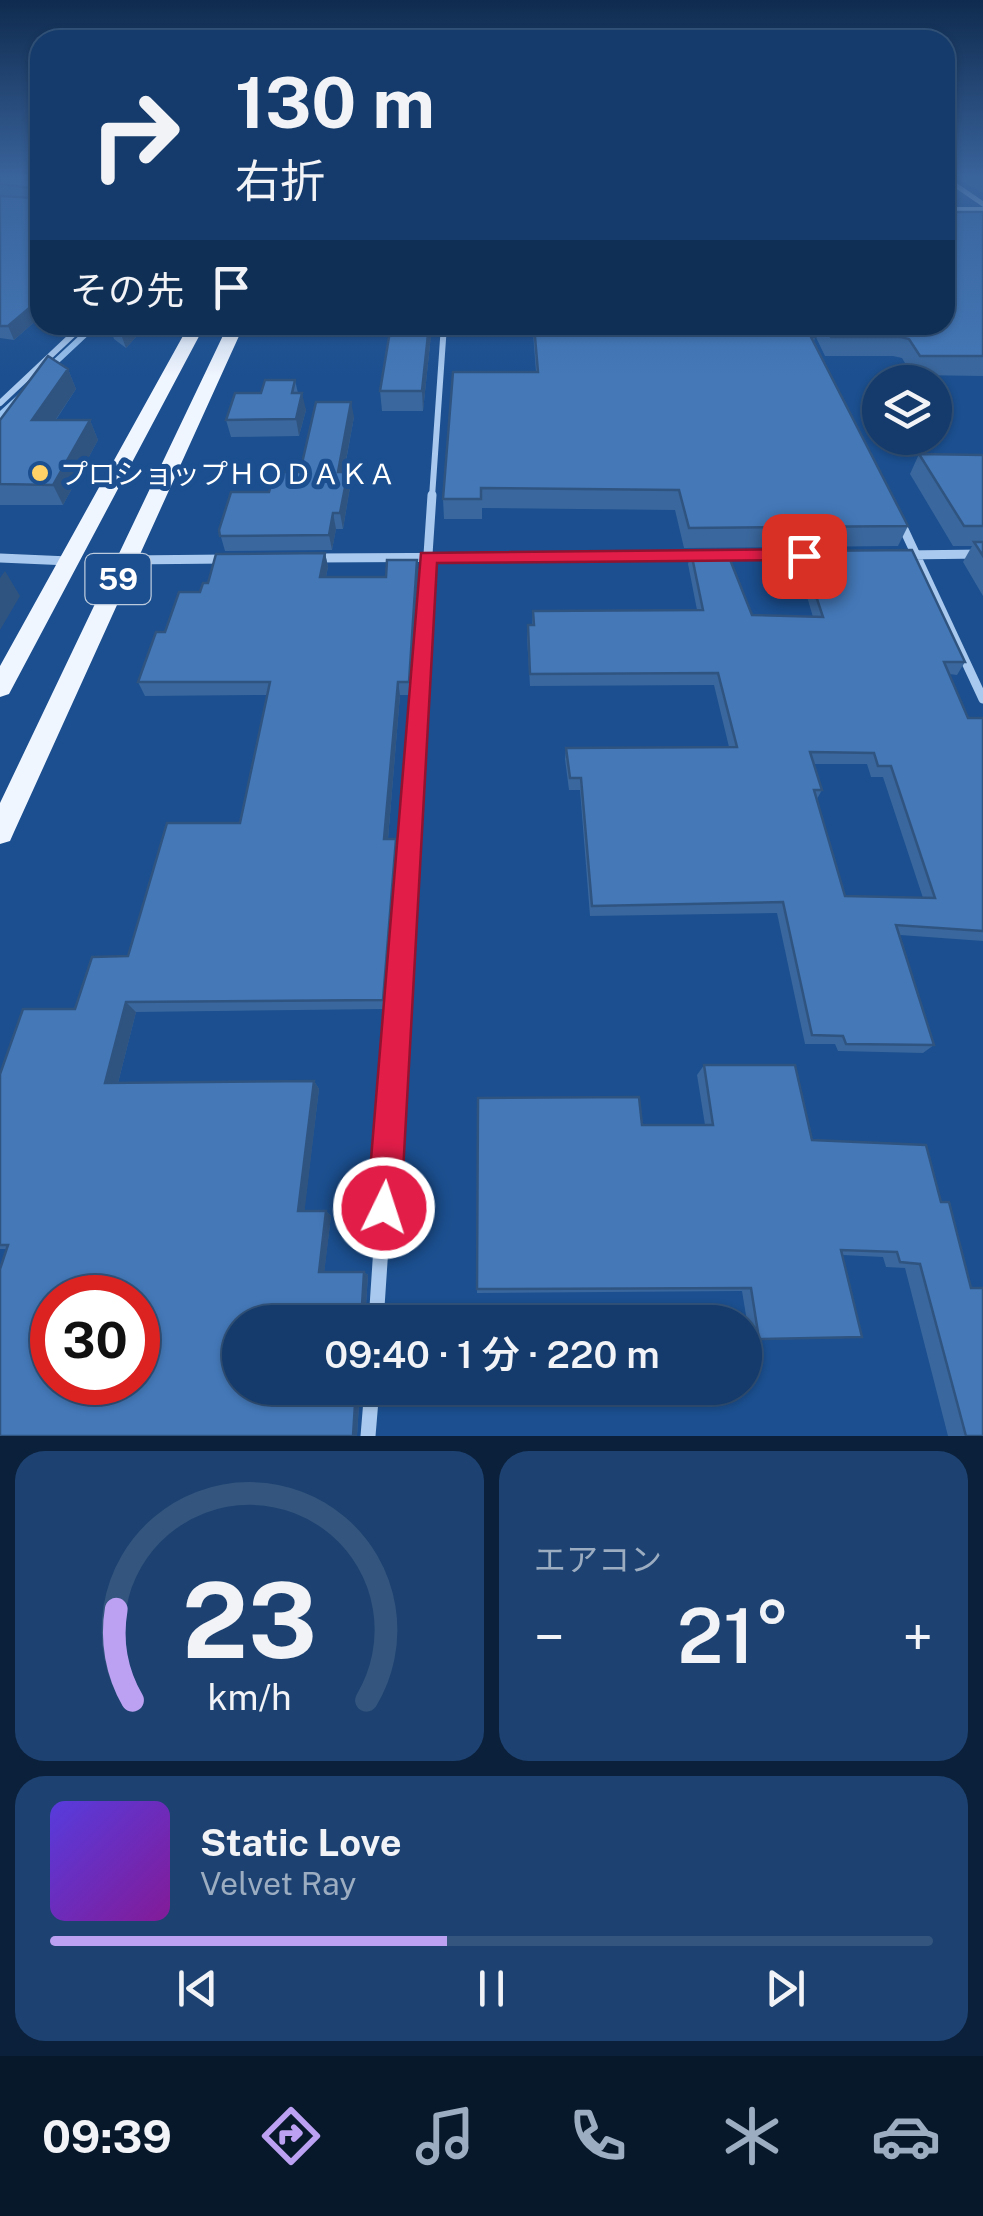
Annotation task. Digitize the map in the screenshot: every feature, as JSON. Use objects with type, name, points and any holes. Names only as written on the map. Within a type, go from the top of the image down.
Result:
[{"type":"main road","name":"59","points":[[0,688],[192,335]]},
{"type":"main road","name":"59","points":[[0,832],[231,335]]},
{"type":"street","points":[[0,403],[71,335]]},
{"type":"street","points":[[377,1305],[443,335]]},
{"type":"street","points":[[899,520],[983,699]]},
{"type":"street","points":[[897,555],[983,554]]},
{"type":"street","points":[[292,558],[819,556]]},
{"type":"street","points":[[0,558],[68,561]]},
{"type":"street","points":[[127,560],[234,559]]},
{"type":"street","points":[[368,1436],[371,1405]]},
{"type":"building","points":[[0,242],[30,242],[30,307],[8,326],[0,326]]},
{"type":"building","points":[[955,242],[983,242],[983,356],[920,356],[909,339],[901,337],[831,337],[955,335]]},
{"type":"building","points":[[389,335],[428,335],[422,391],[380,391]]},
{"type":"building","points":[[535,335],[814,335],[811,337],[862,436],[862,455],[872,455],[908,526],[689,528],[679,490],[481,488],[481,499],[443,499],[453,372],[538,372]]},
{"type":"building","points":[[48,356],[68,369],[32,420],[90,420],[53,485],[0,484],[0,420]]},
{"type":"building","points":[[265,380],[295,380],[292,393],[302,393],[296,419],[226,420],[235,393],[261,393]]},
{"type":"building","points":[[316,402],[351,402],[338,472],[348,472],[340,513],[333,513],[329,535],[220,536],[231,492],[269,492],[275,472],[300,472]]},
{"type":"building","points":[[920,455],[983,455],[983,526],[964,526]]},
{"type":"building","points":[[974,542],[983,542],[983,556]]},
{"type":"building","points":[[912,550],[965,662],[944,662],[968,718],[983,718],[983,931],[896,925],[934,1045],[846,1044],[843,1036],[812,1035],[783,902],[592,906],[581,778],[570,778],[566,748],[737,747],[718,673],[530,674],[528,625],[534,625],[533,611],[703,610],[691,552],[727,552],[752,615],[823,617],[801,551]],"holes":[[[810,752],[874,753],[878,766],[891,766],[935,898],[845,896],[814,790],[822,790]]]},
{"type":"building","points":[[325,553],[320,577],[386,577],[387,560],[417,560],[409,682],[398,682],[384,839],[396,839],[383,1000],[126,1002],[105,1083],[314,1081],[298,1211],[326,1211],[319,1272],[364,1272],[362,1305],[222,1305],[222,1405],[355,1405],[353,1436],[0,1436],[0,1269],[8,1245],[0,1245],[0,1074],[23,1009],[75,1009],[92,957],[128,956],[167,823],[240,823],[270,682],[138,682],[156,632],[165,632],[179,592],[200,592],[203,583],[208,583],[216,554]]},
{"type":"building","points":[[704,1065],[795,1065],[812,1140],[926,1145],[941,1202],[949,1202],[971,1288],[983,1288],[983,1436],[966,1436],[920,1264],[900,1262],[897,1252],[841,1250],[862,1337],[762,1339],[762,1305],[754,1305],[751,1288],[477,1289],[478,1098],[639,1097],[642,1125],[713,1125]]},
{"type":"waterway","points":[[48,369],[84,335]]},
{"type":"waterway","points":[[0,415],[22,395]]},
{"type":"place","name":"プロショップＨＯＤＡＫＡ","points":[[40,473]]},
{"type":"route","points":[[384,1208],[428,557],[804,556]]}]
